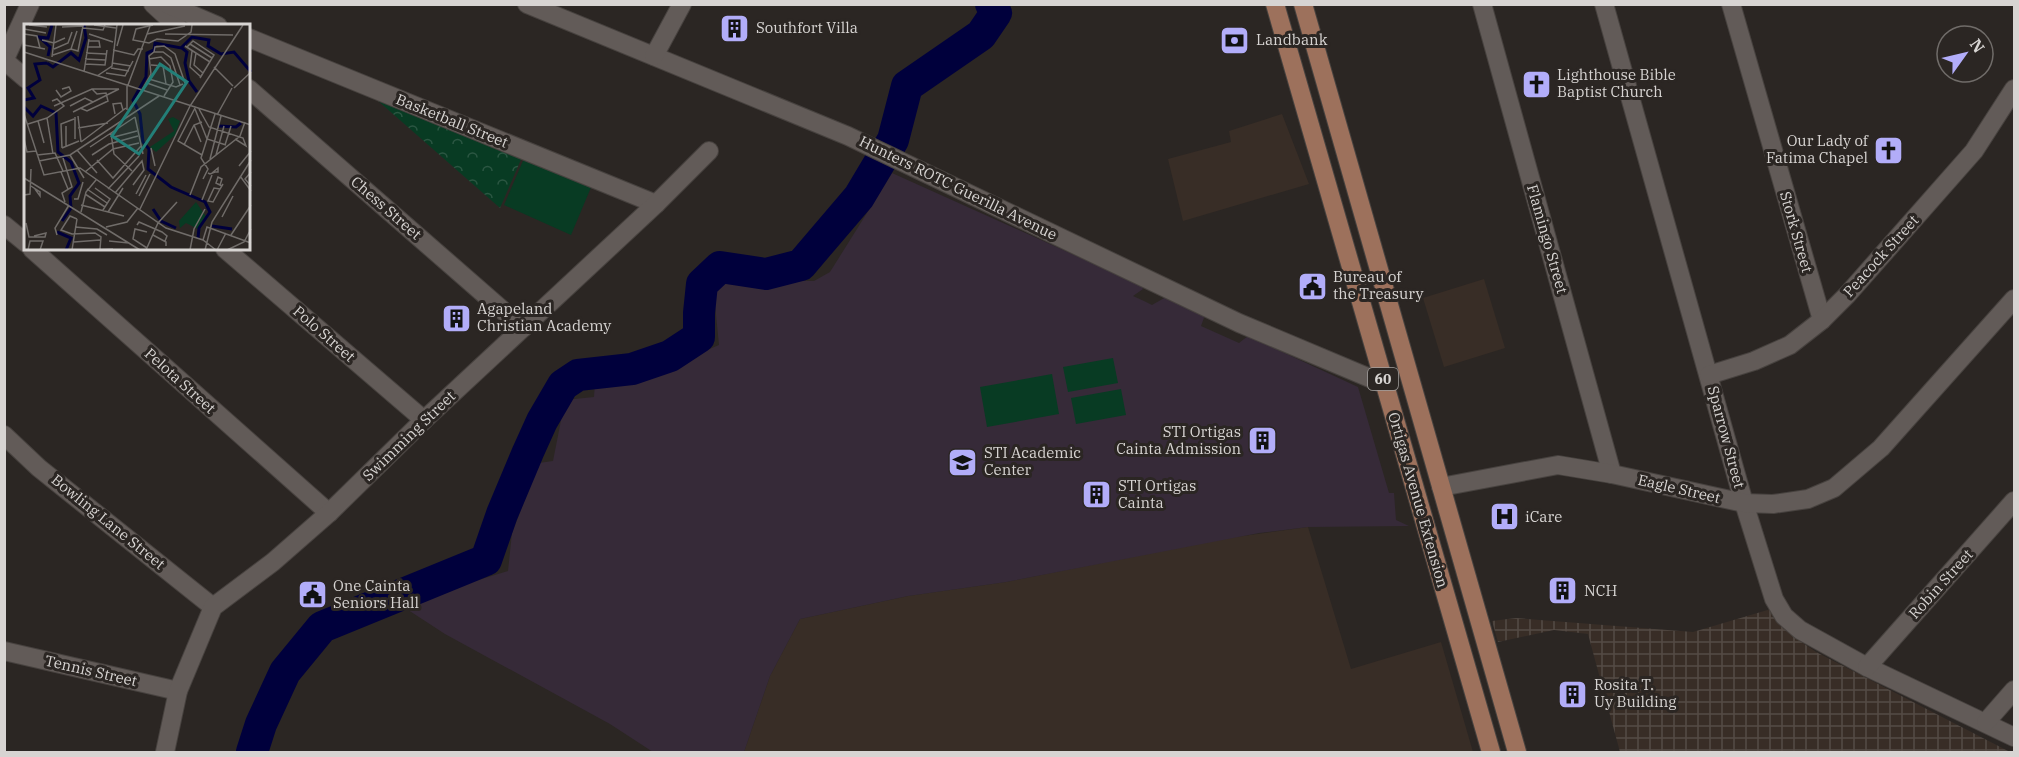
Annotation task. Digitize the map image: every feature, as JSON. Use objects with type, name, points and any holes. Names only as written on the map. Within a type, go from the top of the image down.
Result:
[{"type":"main road","name":"Ortigas Avenue Extension","points":[[1275,4],[1491,753]]},
{"type":"main road","name":"Ortigas Avenue Extension","points":[[1303,4],[1517,753]]},
{"type":"street","points":[[24,77],[5,61],[30,4]]},
{"type":"street","points":[[153,4],[175,24]]},
{"type":"street","points":[[167,4],[213,24]]},
{"type":"street","name":"Hunters ROTC Guerilla Avenue","points":[[527,4],[848,136],[1239,323],[1384,384]]},
{"type":"street","points":[[654,56],[682,4]]},
{"type":"street","name":"Flamingo Street","points":[[1482,4],[1612,474]]},
{"type":"street","name":"Sparrow Street","points":[[1604,4],[1744,503],[1774,600],[1784,616],[1800,630],[1867,667],[2014,737]]},
{"type":"street","name":"Stork Street","points":[[1731,4],[1822,320]]},
{"type":"street","name":"Basketball Street","points":[[250,38],[656,204]]},
{"type":"street","name":"Peacock Street","points":[[1709,375],[1754,361],[1790,345],[1822,320],[1847,295],[1974,151],[2014,89]]},
{"type":"street","name":"Chess Street","points":[[250,90],[523,328]]},
{"type":"street","name":"Swimming Street","points":[[213,607],[273,562],[329,513],[424,420],[710,151]]},
{"type":"street","points":[[4,225],[24,241]]},
{"type":"street","name":"Pelota Street","points":[[33,250],[329,513]]},
{"type":"street","name":"Polo Street","points":[[226,250],[424,420]]},
{"type":"street","name":"Eagle Street","points":[[1441,488],[1558,465],[1612,474],[1744,503],[1773,504],[1808,499],[1834,488],[1881,447],[2014,299]]},
{"type":"street","name":"Bowling Lane Street","points":[[4,435],[39,468],[213,607]]},
{"type":"street","name":"Robin Street","points":[[1867,667],[2014,501]]},
{"type":"street","points":[[165,753],[178,691],[213,607]]},
{"type":"street","name":"Tennis Street","points":[[4,651],[178,691]]},
{"type":"street","points":[[1986,722],[2014,690]]},
{"type":"shaded area","points":[[1282,114],[1309,184],[1183,221],[1168,159],[1231,142],[1229,131]]},
{"type":"shaded area","name":"STI Academic Center","points":[[892,173],[1141,285],[1143,289],[1133,296],[1152,305],[1166,297],[1205,315],[1201,326],[1239,343],[1248,336],[1358,387],[1389,493],[1394,493],[1396,520],[1409,526],[1308,527],[1259,533],[1006,582],[908,596],[800,619],[770,676],[744,752],[653,752],[610,724],[445,634],[399,604],[508,571],[512,533],[539,463],[553,461],[565,400],[594,397],[595,382],[663,369],[719,345],[714,294],[727,280],[814,281],[830,272]]},
{"type":"shaded area","points":[[1484,279],[1505,348],[1444,367],[1423,298]]},
{"type":"shaded area","points":[[1308,527],[1351,669],[1441,642],[1473,752],[744,752],[770,676],[800,619],[908,596],[1006,582],[1221,539]]},
{"type":"shaded area","points":[[1771,609],[1793,636],[1816,652],[2010,752],[1620,752],[1588,634],[1554,630],[1498,642],[1492,621],[1516,618],[1693,632]]},
{"type":"green space","points":[[360,85],[523,155],[500,208]]},
{"type":"green space","points":[[525,156],[592,185],[571,235],[504,205]]},
{"type":"green space","points":[[1113,358],[1118,383],[1068,392],[1063,367]]},
{"type":"green space","points":[[1052,374],[1059,414],[987,427],[980,387]]},
{"type":"green space","points":[[1121,389],[1126,415],[1076,424],[1071,398]]},
{"type":"waterway","points":[[252,752],[261,724],[285,672],[322,627],[486,560],[528,452],[542,421],[563,385],[578,375],[632,369],[670,356],[699,337],[702,284],[720,267],[766,274],[801,265],[859,197],[893,140],[907,86],[981,35],[996,13],[991,4]]},
{"type":"place","name":"Southfort Villa","points":[[735,28]]},
{"type":"place","name":"Landbank","points":[[1235,40]]},
{"type":"place","name":"Lighthouse Bible Baptist Church","points":[[1536,84]]},
{"type":"place","name":"Our Lady of Fatima Chapel","points":[[1889,150]]},
{"type":"place","name":"Bureau of the Treasury","points":[[1312,286]]},
{"type":"place","name":"Agapeland Christian Academy","points":[[456,318]]},
{"type":"place","name":"STI Ortigas Cainta Admission","points":[[1262,441]]},
{"type":"place","name":"STI Academic Center","points":[[963,462]]},
{"type":"place","name":"STI Ortigas Cainta","points":[[1097,495]]},
{"type":"place","name":"iCare","points":[[1504,517]]},
{"type":"place","name":"NCH","points":[[1563,591]]},
{"type":"place","name":"One Cainta Seniors Hall","points":[[312,595]]},
{"type":"place","name":"Rosita T. Uy Building","points":[[1573,694]]}]
